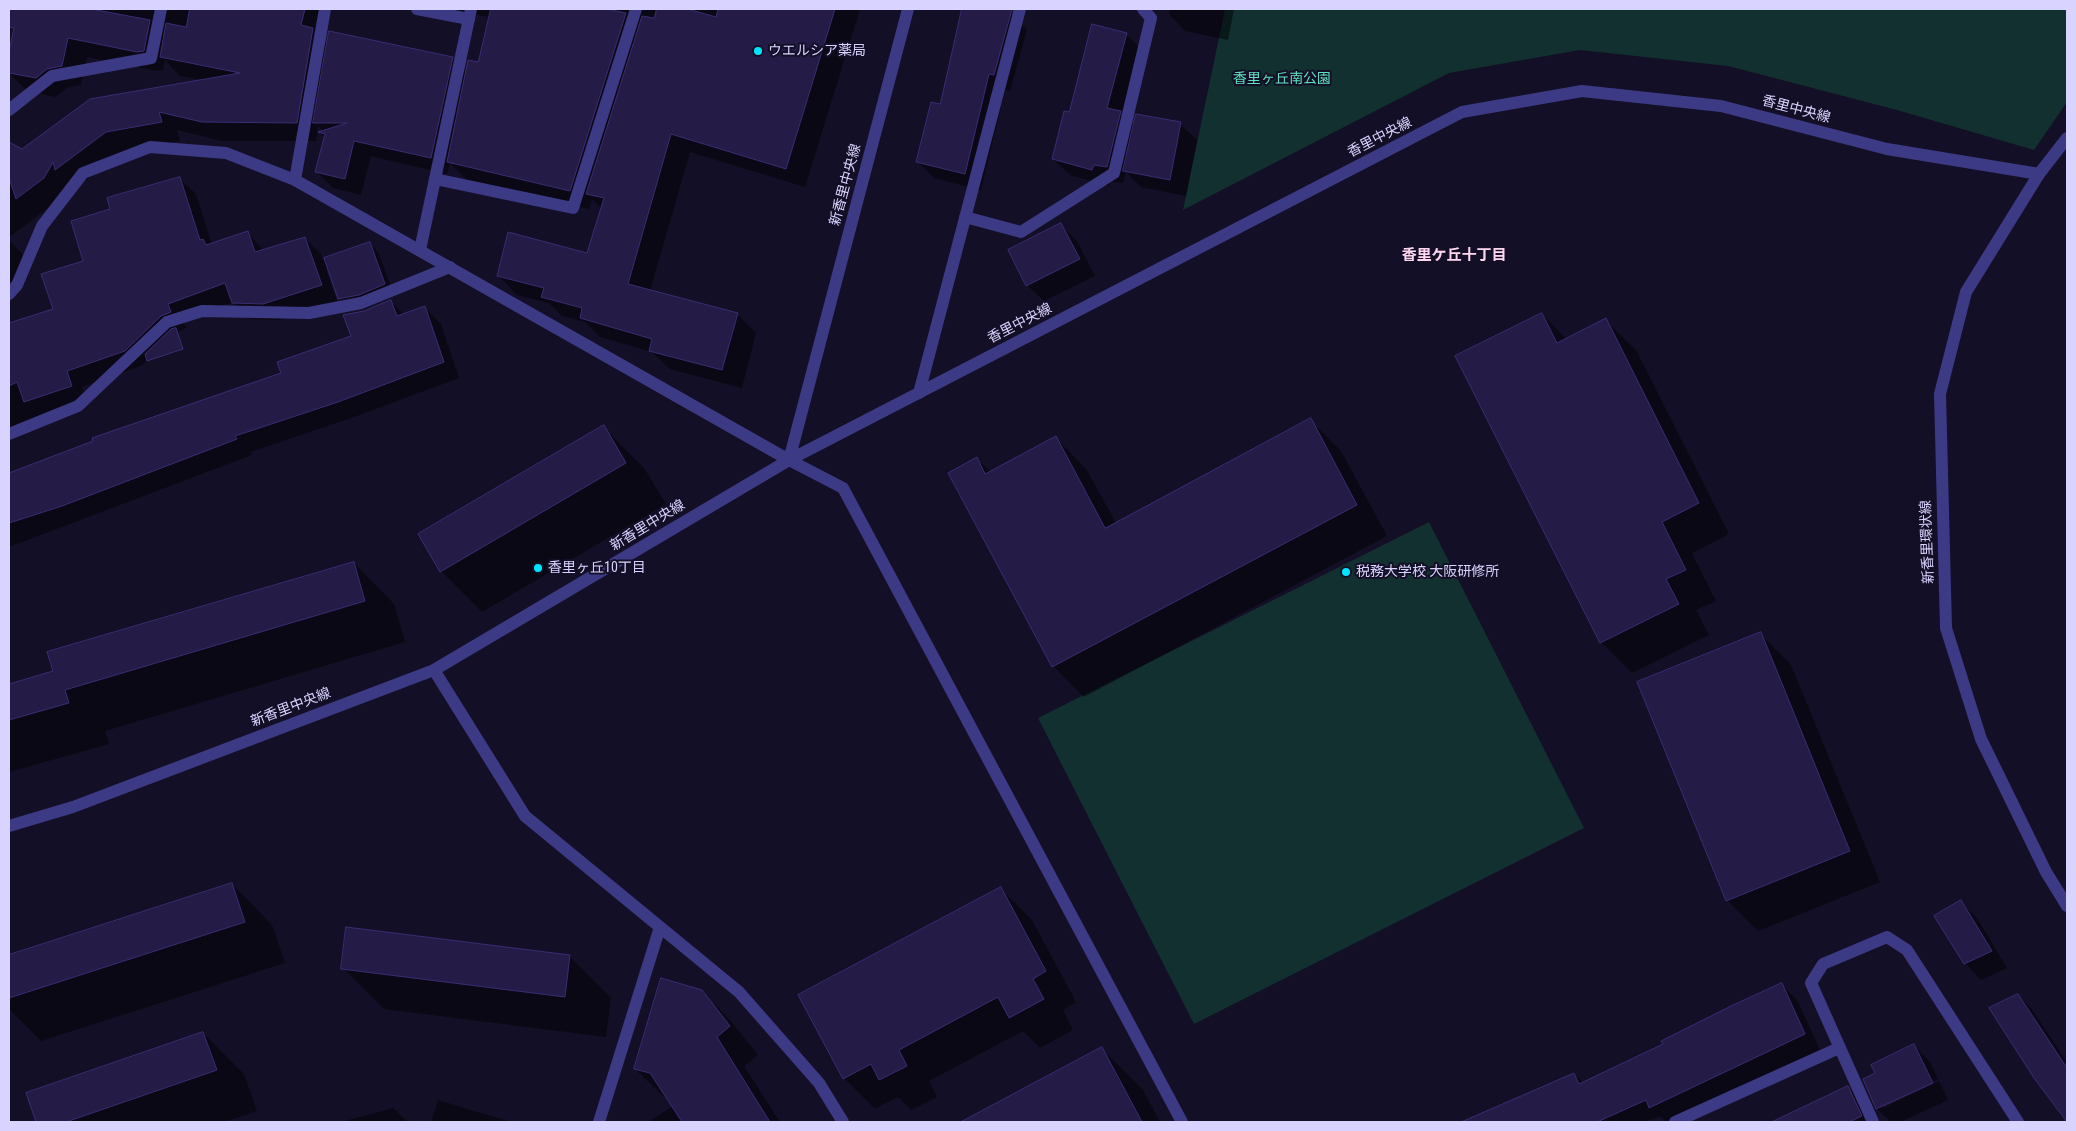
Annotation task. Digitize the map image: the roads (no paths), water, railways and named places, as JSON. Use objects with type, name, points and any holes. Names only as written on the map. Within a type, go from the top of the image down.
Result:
[{"type":"street","points":[[9,110],[52,76],[150,58],[161,9]]},
{"type":"street","points":[[295,180],[326,9]]},
{"type":"street","points":[[417,9],[470,14],[420,250]]},
{"type":"street","points":[[435,180],[573,208],[636,9]]},
{"type":"street","name":"新香里中央線","points":[[9,826],[73,807],[434,670],[789,460],[908,9]]},
{"type":"street","points":[[919,393],[1020,9]]},
{"type":"street","points":[[965,217],[1021,232],[1114,173],[1151,18],[1143,9]]},
{"type":"street","name":"香里中央線","points":[[789,460],[1462,112],[1582,91],[1711,105],[1887,149],[2039,174]]},
{"type":"street","name":"新香里環状線","points":[[2067,138],[2039,174],[1966,292],[1940,394],[1946,628],[1981,739],[2046,872],[2067,906]]},
{"type":"street","points":[[9,294],[17,285],[42,226],[83,173],[150,147],[226,153],[295,180],[789,460],[843,488],[1182,1122]]},
{"type":"street","points":[[9,434],[78,406],[167,322],[202,311],[309,313],[361,303],[450,267]]},
{"type":"street","points":[[434,670],[525,816],[739,992],[819,1083],[844,1122]]},
{"type":"street","points":[[599,1122],[660,927]]},
{"type":"street","points":[[1873,1122],[1811,983],[1822,964],[1887,937],[1907,950],[2018,1122]]},
{"type":"street","points":[[1675,1122],[1702,1117],[1839,1048]]},
{"type":"place","name":"ウエルシア薬局","points":[[758,51]]},
{"type":"place","name":"香里ヶ丘10丁目","points":[[538,568]]},
{"type":"place","name":"税務大学校 大阪研修所","points":[[1346,572]]},
{"type":"district","name":"香里ケ丘十丁目","points":[[1454,256]]},
{"type":"park label","name":"香里ヶ丘南公園","points":[[1282,79]]}]
